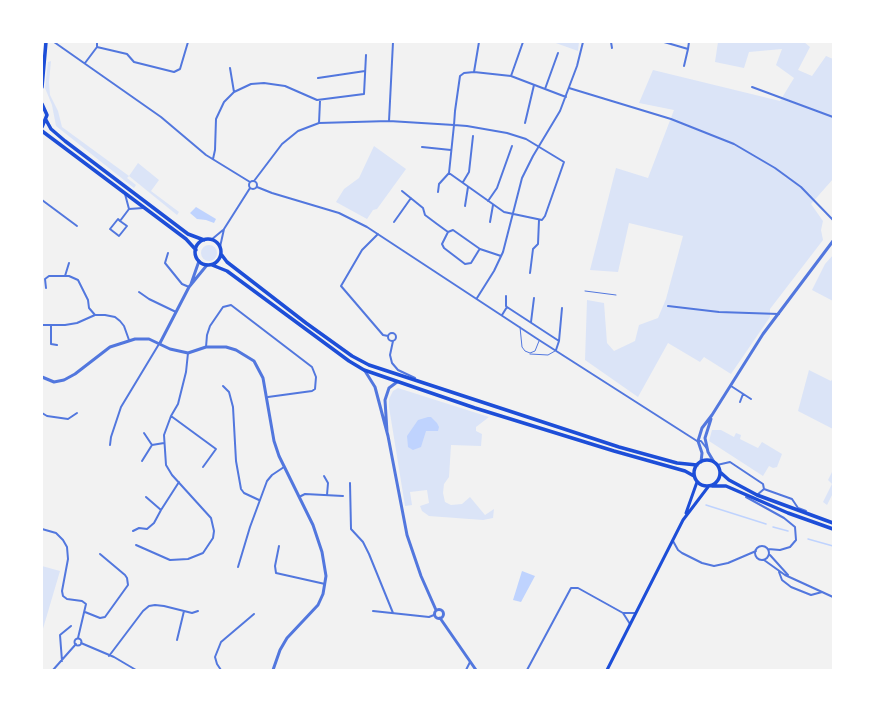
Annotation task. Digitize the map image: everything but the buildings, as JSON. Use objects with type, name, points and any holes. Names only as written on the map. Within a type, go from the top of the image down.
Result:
[{"type":"main road","points":[[42,88],[46,42]]},
{"type":"main road","points":[[42,104],[46,111],[46,120],[42,127]]},
{"type":"main road","points":[[46,120],[52,129],[65,141],[188,234],[204,240],[211,240],[220,247],[221,254],[236,270],[352,356],[381,370],[432,387],[677,463],[699,463],[707,460],[714,462],[720,472],[729,480],[757,495],[833,523]]},
{"type":"main road","points":[[42,131],[186,239],[196,250],[199,261],[207,265],[212,265],[227,270],[349,361],[364,370],[614,452],[684,471],[694,476],[697,482],[710,486],[726,486],[802,519],[833,529]]},
{"type":"main road","points":[[196,250],[204,240]]},
{"type":"main road","points":[[212,265],[218,261],[221,254]]},
{"type":"main road","points":[[694,476],[699,463]]},
{"type":"main road","points":[[683,520],[710,486],[718,480],[720,472]]},
{"type":"main road","points":[[607,670],[683,520],[697,482]]},
{"type":"street","points":[[54,42],[161,117],[213,159],[250,182],[254,181],[282,144],[298,132],[319,123],[389,121],[454,125],[507,133],[538,146],[564,162],[545,216],[539,220],[504,212],[449,173]]},
{"type":"street","points":[[84,63],[97,47],[97,42]]},
{"type":"street","points":[[97,47],[127,54],[134,62],[174,72],[180,69],[188,42]]},
{"type":"street","points":[[389,121],[393,42]]},
{"type":"street","points":[[474,72],[478,42]]},
{"type":"street","points":[[511,76],[523,42]]},
{"type":"street","points":[[477,298],[494,271],[501,256],[509,233],[522,178],[538,146],[560,111],[580,59],[583,42]]},
{"type":"street","points":[[611,42],[612,48]]},
{"type":"street","points":[[664,42],[688,49]]},
{"type":"street","points":[[684,66],[690,42]]},
{"type":"street","points":[[545,89],[558,53]]},
{"type":"street","points":[[213,159],[215,150],[216,119],[224,102],[234,92],[251,84],[275,84],[320,100],[364,94],[366,54]]},
{"type":"street","points":[[230,68],[234,92]]},
{"type":"street","points":[[318,78],[365,71]]},
{"type":"street","points":[[438,192],[438,184],[449,173],[460,76],[464,73],[474,72],[511,76],[566,97]]},
{"type":"street","points":[[525,123],[534,85]]},
{"type":"street","points":[[752,87],[833,117]]},
{"type":"street","points":[[569,88],[672,118],[734,144],[775,168],[801,187],[833,220]]},
{"type":"street","points":[[319,123],[320,100]]},
{"type":"street","points":[[462,182],[469,172],[473,136]]},
{"type":"street","points":[[488,201],[496,188],[512,146]]},
{"type":"street","points":[[422,147],[451,150]]},
{"type":"street","points":[[254,181],[256,186],[272,193],[339,213],[378,234],[539,340],[698,441],[708,450]]},
{"type":"street","points":[[211,240],[224,229],[250,188],[250,182]]},
{"type":"street","points":[[250,188],[254,189],[256,186]]},
{"type":"street","points":[[465,206],[468,186]]},
{"type":"street","points":[[402,191],[423,208],[425,215],[448,232]]},
{"type":"street","points":[[120,221],[126,226],[119,236],[110,229],[118,219],[120,221],[128,209],[125,193]]},
{"type":"street","points":[[394,222],[411,198]]},
{"type":"street","points":[[42,200],[77,226]]},
{"type":"street","points":[[490,222],[493,204]]},
{"type":"street","points":[[128,209],[144,208]]},
{"type":"street","points":[[530,274],[533,249],[538,244],[539,220]]},
{"type":"street","points":[[220,247],[224,229]]},
{"type":"street","points":[[480,249],[471,263],[465,264],[444,248],[442,244],[448,232],[453,230],[480,249],[501,256]]},
{"type":"street","points":[[378,234],[362,250],[341,286],[383,335],[388,336],[389,340],[393,341]]},
{"type":"street","points":[[699,463],[702,453],[698,441],[702,428],[712,415],[748,356],[833,241]]},
{"type":"street","points":[[168,253],[165,263],[182,284],[190,287]]},
{"type":"street","points":[[190,287],[199,261]]},
{"type":"street","points":[[65,276],[70,263]]},
{"type":"street","points":[[110,445],[111,437],[121,407],[160,343],[190,287],[207,265]]},
{"type":"street","points":[[46,288],[44,279],[49,276],[65,276],[78,280],[88,300],[89,308],[95,315]]},
{"type":"street","points":[[139,292],[149,299],[176,312]]},
{"type":"street","points":[[506,296],[506,306],[559,341]]},
{"type":"street","points":[[531,322],[534,298]]},
{"type":"street","points":[[206,348],[207,335],[210,326],[223,307],[231,305],[312,367],[316,377],[315,389],[312,391],[268,397]]},
{"type":"street","points":[[668,306],[719,312],[779,314]]},
{"type":"street","points":[[502,315],[508,307]]},
{"type":"street","points":[[556,350],[559,341],[562,308]]},
{"type":"street","points":[[42,324],[51,326],[77,323],[95,315],[105,315],[115,317],[120,321],[124,326],[129,340]]},
{"type":"street","points":[[51,326],[51,344],[57,345]]},
{"type":"street","points":[[388,336],[391,333],[395,334],[396,338],[393,341],[390,355],[395,367],[398,370],[432,387]]},
{"type":"street","points":[[42,377],[54,382],[64,380],[75,374],[110,347],[129,340],[146,339],[160,343],[170,349],[188,353],[206,348],[226,347],[240,352],[254,361],[263,378],[268,397],[274,441],[284,467],[313,525],[322,552],[325,567],[325,584],[318,605],[287,638],[280,650],[273,670]]},
{"type":"street","points":[[136,546],[170,560],[188,559],[204,552],[210,545],[214,531],[213,521],[166,465],[164,443],[166,426],[170,416],[178,404],[186,372],[188,353]]},
{"type":"street","points":[[364,370],[375,387],[388,436],[407,535],[421,576],[436,610],[434,615]]},
{"type":"street","points":[[388,436],[385,400],[389,388],[397,382]]},
{"type":"street","points":[[730,385],[751,399]]},
{"type":"street","points":[[223,386],[229,392],[233,407],[237,467],[241,489],[251,497],[260,500]]},
{"type":"street","points":[[740,402],[744,394]]},
{"type":"street","points":[[42,413],[47,416],[68,419],[76,413]]},
{"type":"street","points":[[712,415],[706,432],[708,450],[714,462]]},
{"type":"street","points":[[170,416],[216,449],[203,467]]},
{"type":"street","points":[[144,433],[152,445]]},
{"type":"street","points":[[142,461],[152,445],[164,443]]},
{"type":"street","points":[[717,465],[730,462],[763,484],[764,489]]},
{"type":"street","points":[[238,567],[260,500],[270,478],[284,467]]},
{"type":"street","points":[[324,476],[328,483],[327,495]]},
{"type":"street","points":[[133,531],[139,528],[148,529],[151,527],[160,515],[160,510],[179,482]]},
{"type":"street","points":[[350,483],[351,529],[363,542],[369,554],[393,613]]},
{"type":"street","points":[[757,495],[764,489]]},
{"type":"street","points":[[764,489],[792,498],[798,508],[827,521]]},
{"type":"street","points":[[673,540],[678,550],[708,565],[728,563],[756,551],[762,546],[768,549],[780,550],[790,547],[796,540],[795,527],[784,518],[740,493]]},
{"type":"street","points":[[299,497],[305,494],[343,496]]},
{"type":"street","points":[[146,497],[160,510]]},
{"type":"street","points":[[42,528],[56,533],[67,547],[62,594],[64,598],[86,604],[78,638],[75,641],[76,644],[53,670]]},
{"type":"street","points":[[279,546],[275,566],[276,573],[325,584]]},
{"type":"street","points":[[768,549],[769,554],[789,576]]},
{"type":"street","points":[[756,551],[756,556],[789,576],[833,597]]},
{"type":"street","points":[[85,612],[100,618],[106,617],[128,585],[125,575],[100,554]]},
{"type":"street","points":[[764,560],[769,554]]},
{"type":"street","points":[[779,570],[782,580],[791,587],[811,595],[823,592]]},
{"type":"street","points":[[527,670],[571,588],[578,588],[623,612],[635,613]]},
{"type":"street","points":[[109,656],[148,606],[155,604],[192,613],[198,611]]},
{"type":"street","points":[[436,610],[439,609],[443,612],[443,615],[440,618]]},
{"type":"street","points":[[177,640],[184,611]]},
{"type":"street","points":[[373,611],[429,617],[434,615],[440,618],[476,670]]},
{"type":"street","points":[[623,612],[630,624]]},
{"type":"street","points":[[221,670],[215,657],[221,642],[254,614]]},
{"type":"street","points":[[62,661],[60,635],[71,626]]},
{"type":"street","points":[[78,638],[81,640],[81,643]]},
{"type":"street","points":[[76,644],[79,645],[81,643],[136,670]]},
{"type":"street","points":[[466,670],[470,662]]},
{"type":"lane","points":[[585,291],[616,295]]},
{"type":"lane","points":[[520,327],[523,350],[528,353],[548,355],[552,354],[556,350]]},
{"type":"lane","points":[[528,353],[535,351],[539,340]]},
{"type":"shaded area","points":[[553,42],[579,42],[578,51]]},
{"type":"shaded area","points":[[718,42],[804,42],[810,47],[798,70],[812,76],[826,56],[833,59],[833,179],[811,204],[823,221],[821,230],[823,240],[770,309],[770,317],[731,374],[704,357],[700,362],[668,343],[638,397],[585,360],[587,300],[604,303],[607,343],[614,351],[635,341],[639,325],[658,318],[666,299],[683,236],[629,223],[618,272],[590,270],[616,168],[648,178],[674,110],[639,103],[653,70],[780,101],[794,78],[776,65],[782,49],[749,52],[744,68],[715,62]]},
{"type":"shaded area","points":[[51,61],[49,82],[50,95],[58,111],[62,127],[129,176],[127,178],[136,185],[134,188],[56,126],[52,105],[45,88],[48,62]]},
{"type":"shaded area","points":[[374,146],[406,169],[377,209],[373,210],[367,219],[336,202],[344,189],[359,178]]},
{"type":"shaded area","points":[[138,163],[159,180],[151,191],[179,212],[177,215],[129,176]]},
{"type":"shaded area","points":[[206,245],[212,245],[217,250],[215,259],[212,261],[206,261],[201,256],[201,250]]},
{"type":"shaded area","points":[[833,255],[833,301],[812,290],[825,264]]},
{"type":"shaded area","points":[[809,370],[831,381],[833,378],[833,429],[798,411]]},
{"type":"shaded area","points":[[398,388],[489,417],[476,427],[476,431],[482,434],[481,446],[451,445],[449,477],[444,484],[443,493],[445,502],[451,505],[462,504],[470,497],[485,515],[494,509],[493,518],[483,520],[429,516],[422,511],[420,506],[429,503],[427,490],[410,492],[412,505],[405,506],[389,407],[389,399],[393,391]]},
{"type":"shaded area","points":[[712,430],[721,430],[734,437],[736,433],[741,435],[740,439],[758,448],[762,442],[782,454],[777,467],[773,468],[769,466],[763,476],[709,441]]},
{"type":"shaded area","points":[[833,470],[833,493],[827,505],[823,502],[832,484],[828,480]]},
{"type":"shaded area","points":[[42,566],[60,571],[42,632]]},
{"type":"water","points":[[196,207],[216,219],[214,223],[197,219],[190,213]]},
{"type":"water","points":[[431,417],[437,423],[439,427],[438,431],[426,431],[421,447],[413,450],[408,447],[407,436],[418,420]]},
{"type":"water","points":[[522,571],[535,576],[521,602],[513,600]]},
{"type":"waterway","points":[[706,505],[766,524]]},
{"type":"waterway","points":[[773,527],[788,531]]},
{"type":"waterway","points":[[808,539],[833,546]]}]
